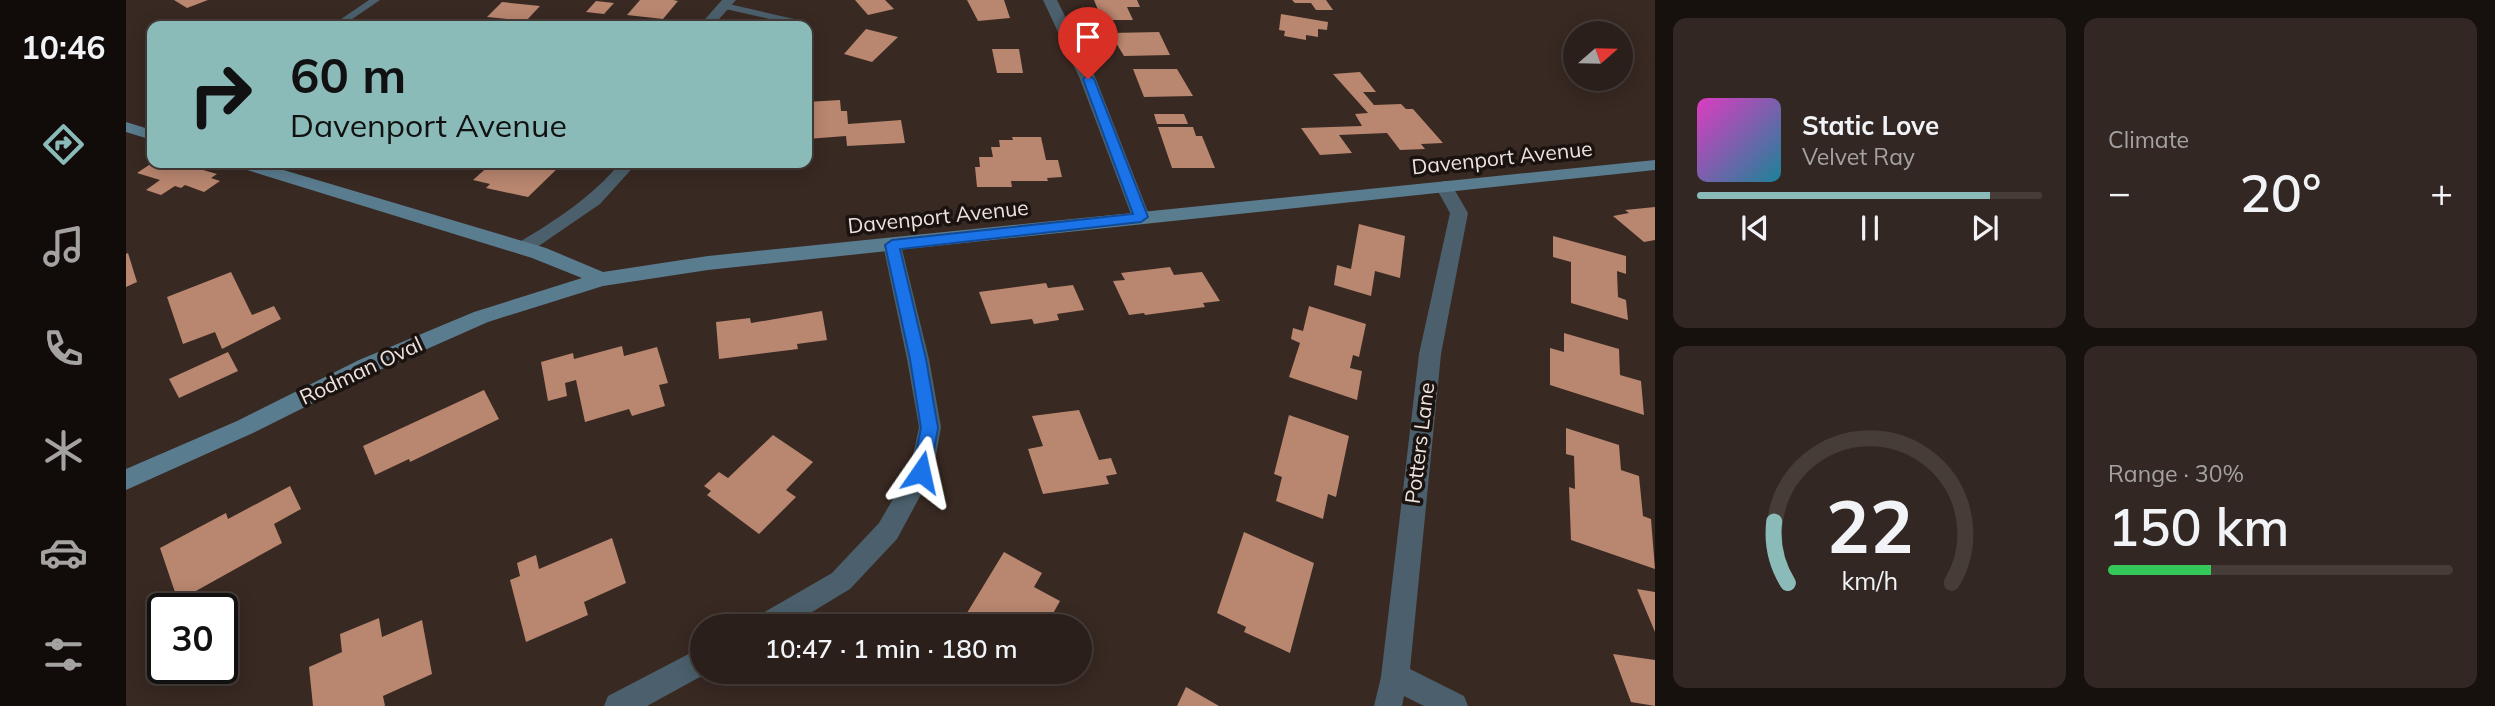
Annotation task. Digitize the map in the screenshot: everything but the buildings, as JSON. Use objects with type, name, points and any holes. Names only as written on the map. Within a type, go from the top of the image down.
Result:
[{"type":"street","points":[[1050,0],[1088,79],[1141,217]]},
{"type":"street","points":[[710,21],[726,3]]},
{"type":"street","points":[[126,127],[147,133]]},
{"type":"street","name":"Davenport Avenue","points":[[601,279],[689,265],[1655,165]]},
{"type":"street","points":[[259,168],[523,248],[601,279]]},
{"type":"street","points":[[523,248],[584,207],[618,178],[625,168]]},
{"type":"street","name":"Potters Lane","points":[[1388,706],[1395,677],[1430,354],[1459,213],[1444,186]]},
{"type":"street","points":[[785,614],[841,581],[888,531],[921,472],[930,428],[918,359],[892,245]]},
{"type":"street","name":"Rodman Oval","points":[[126,480],[245,427],[367,366],[481,317],[601,279]]},
{"type":"street","points":[[618,706],[690,667]]},
{"type":"street","points":[[1395,677],[1454,706]]},
{"type":"lane","points":[[344,21],[375,0]]},
{"type":"lane","points":[[726,3],[792,21]]},
{"type":"route","points":[[921,472],[930,428],[918,359],[892,245],[1141,217],[1088,79]]}]
